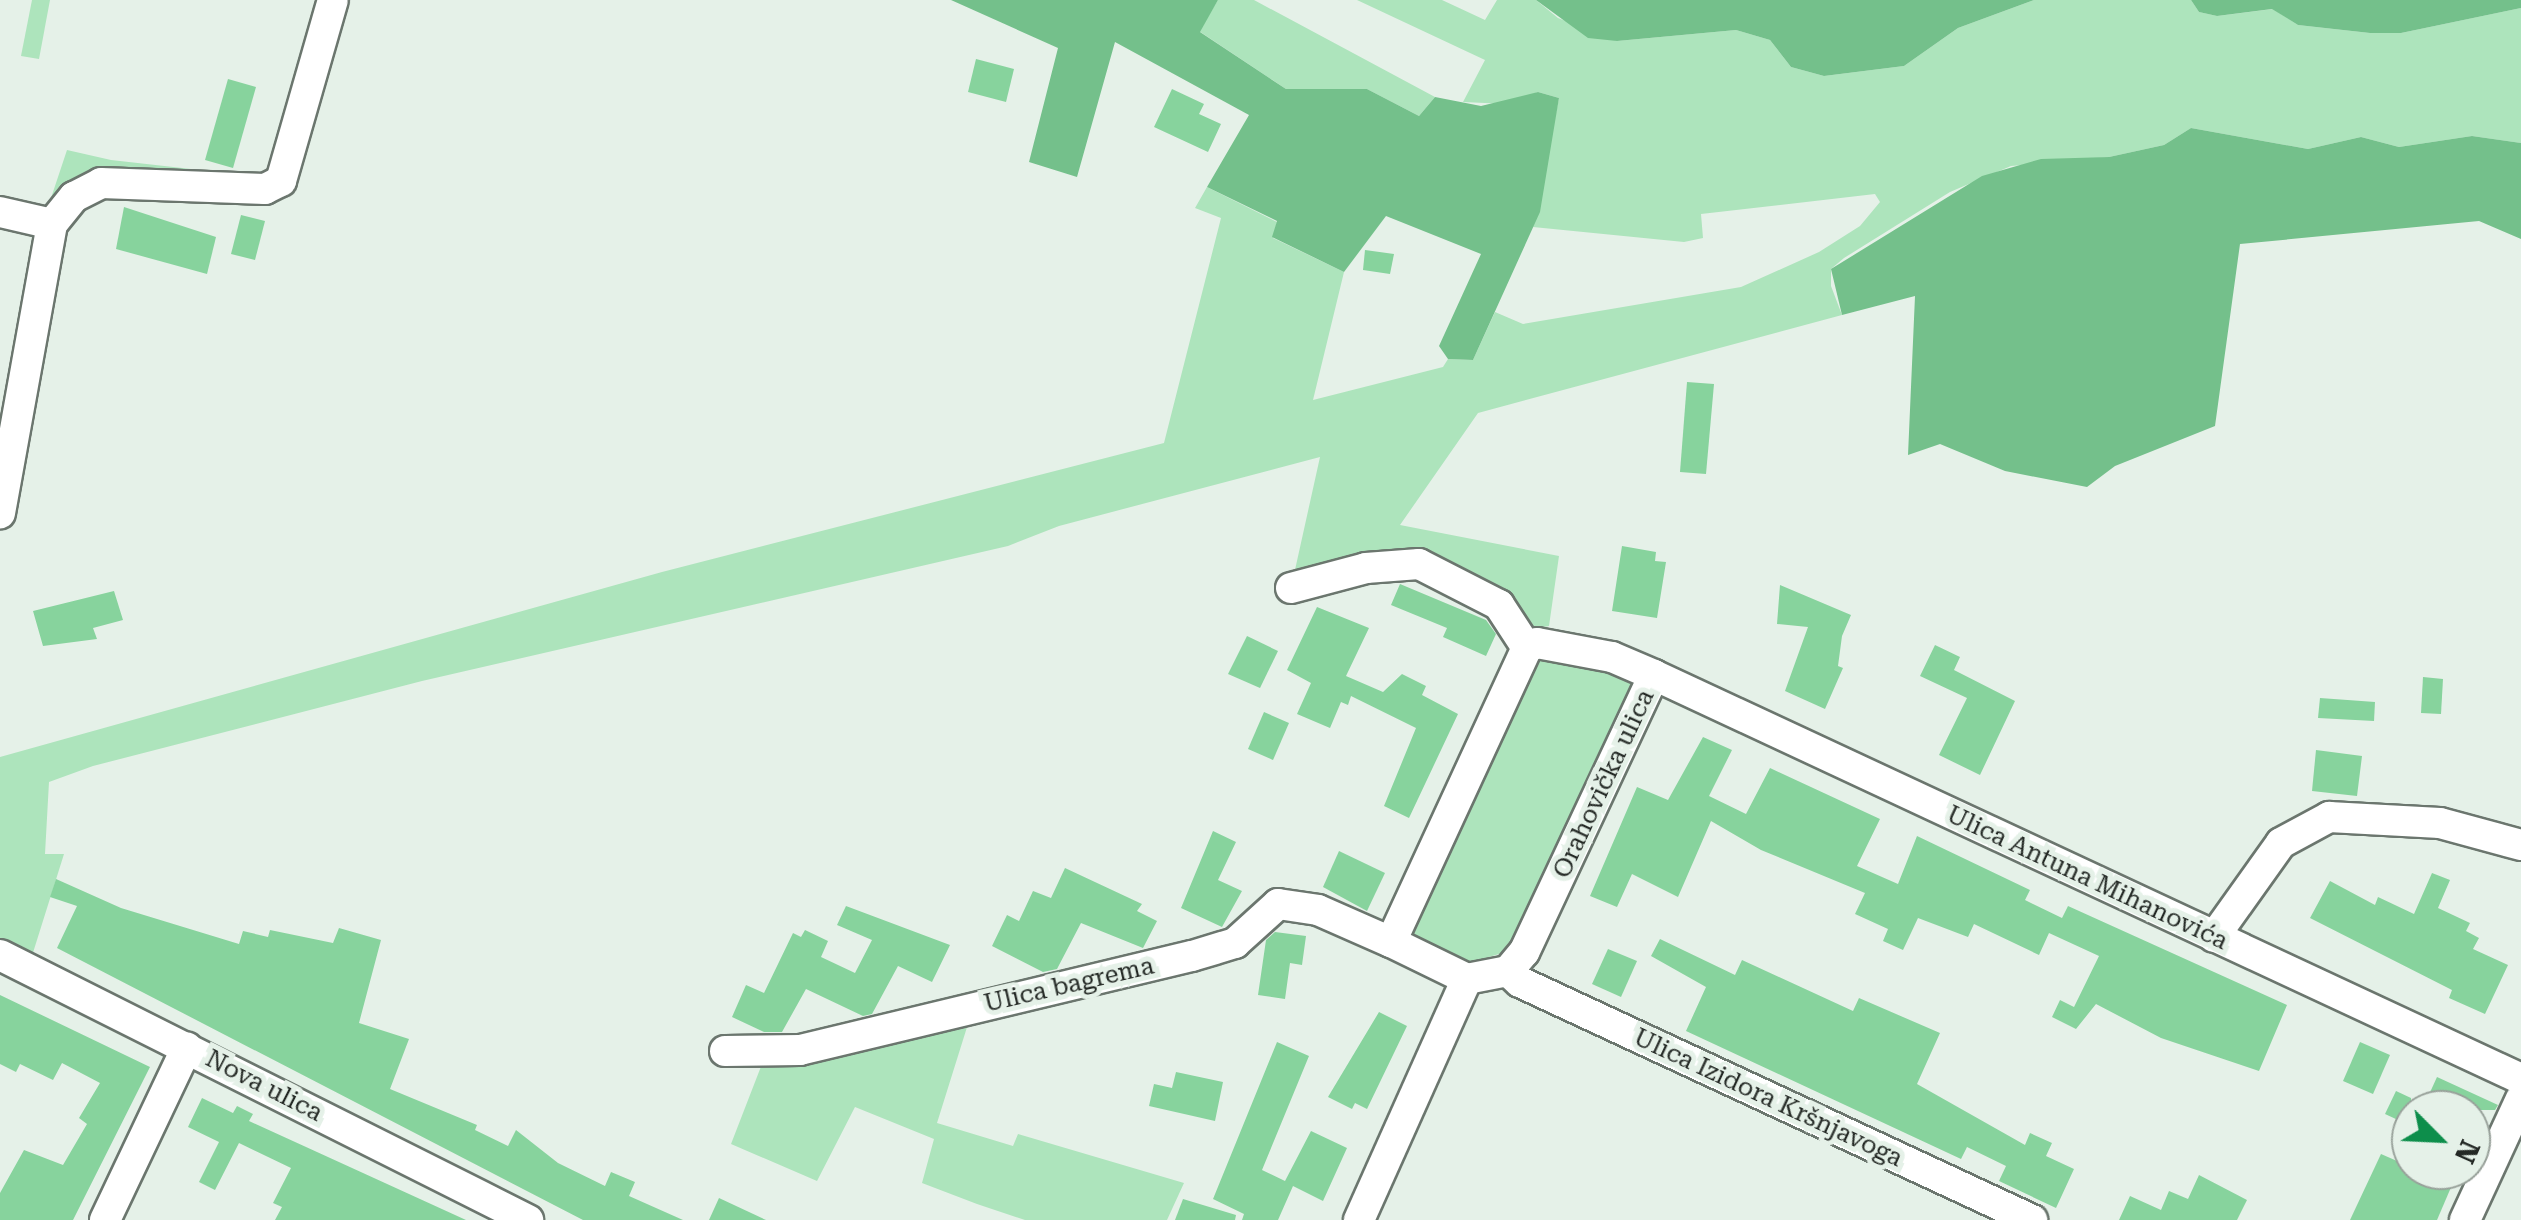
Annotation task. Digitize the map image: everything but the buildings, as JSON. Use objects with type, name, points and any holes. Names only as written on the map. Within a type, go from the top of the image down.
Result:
[{"type":"street","points":[[0,513],[27,218],[100,183],[264,189],[281,181],[333,0]]},
{"type":"street","points":[[1291,588],[1366,568],[1419,564],[1499,605],[1526,648],[1392,942],[1467,979],[1508,970]]},
{"type":"street","name":"Orahovička ulica","points":[[1508,970],[1535,934],[1654,676],[1612,657],[1538,643],[1526,648]]},
{"type":"street","name":"Ulica Antuna Mihanovića","points":[[1654,676],[2521,1079]]},
{"type":"street","points":[[2214,937],[2281,843],[2329,817],[2440,823],[2521,845]]},
{"type":"street","name":"Ulica bagrema","points":[[726,1051],[800,1050],[1192,956],[1235,943],[1278,904],[1318,910],[1392,942]]},
{"type":"street","name":"Nova ulica","points":[[0,954],[528,1220]]},
{"type":"street","name":"Ulica Izidora Kršnjavoga","points":[[1508,970],[1520,982],[2032,1220]]},
{"type":"street","points":[[1362,1219],[1467,979]]},
{"type":"street","points":[[106,1220],[187,1047]]},
{"type":"street","points":[[2466,1220],[2521,1100]]},
{"type":"green space","points":[[32,0],[50,0],[39,59],[21,56]]},
{"type":"green space","points":[[951,0],[1218,0],[1200,32],[1286,89],[1367,89],[1419,116],[1435,97],[1481,106],[1538,92],[1559,98],[1540,212],[1473,360],[1448,359],[1439,346],[1481,254],[1386,216],[1344,272],[1272,237],[1277,221],[1207,187],[1249,115],[1115,42],[1077,177],[1029,162],[1058,48]]},
{"type":"green space","points":[[1218,0],[1254,0],[1435,97],[1419,116],[1367,89],[1286,89],[1199,31]]},
{"type":"green space","points":[[1357,0],[1442,0],[1485,20],[1497,0],[1536,0],[1558,18],[1617,41],[1736,30],[1770,40],[1791,67],[1824,76],[1904,66],[1958,28],[2034,0],[2191,0],[2199,12],[2217,16],[2273,9],[2298,25],[2370,33],[2401,33],[2521,8],[2521,143],[2472,136],[2399,147],[2361,137],[2308,149],[2191,128],[2164,145],[2109,157],[2011,166],[1950,192],[1831,269],[1831,286],[1842,315],[1478,413],[1400,525],[1559,556],[1549,626],[1532,629],[1419,564],[1291,588],[1320,457],[1059,526],[1008,546],[422,681],[93,766],[49,782],[45,854],[64,854],[31,959],[0,944],[0,757],[662,572],[1164,443],[1221,218],[1195,208],[1207,187],[1277,222],[1273,238],[1344,272],[1313,400],[1443,367],[1448,359],[1473,360],[1495,312],[1523,324],[1741,287],[1819,252],[1860,226],[1880,202],[1875,194],[1701,214],[1703,238],[1684,242],[1533,227],[1559,98],[1538,92],[1507,104],[1463,102],[1485,60]]},
{"type":"green space","points":[[1536,0],[2034,0],[1958,28],[1904,66],[1824,76],[1791,67],[1770,40],[1736,30],[1617,41],[1588,38]]},
{"type":"green space","points":[[2191,0],[2521,0],[2521,8],[2401,33],[2370,33],[2298,25],[2272,9],[2217,16],[2199,12]]},
{"type":"green space","points":[[2191,128],[2308,149],[2361,137],[2399,147],[2472,136],[2521,143],[2521,239],[2479,221],[2240,244],[2215,426],[2115,466],[2087,487],[2005,471],[1940,444],[1908,455],[1915,296],[1842,315],[1831,269],[1982,176],[2041,159],[2109,157],[2164,145]]},
{"type":"green space","points":[[67,150],[111,160],[191,169],[187,184],[101,183],[43,222]]},
{"type":"green space","points":[[1539,658],[1627,674],[1634,685],[1509,951],[1462,965],[1411,945],[1407,924],[1521,676]]},
{"type":"green space","points":[[973,1008],[937,1123],[1013,1146],[1018,1134],[1184,1183],[1167,1220],[1025,1220],[977,1204],[922,1183],[934,1139],[855,1107],[817,1181],[731,1144],[767,1051]]}]
